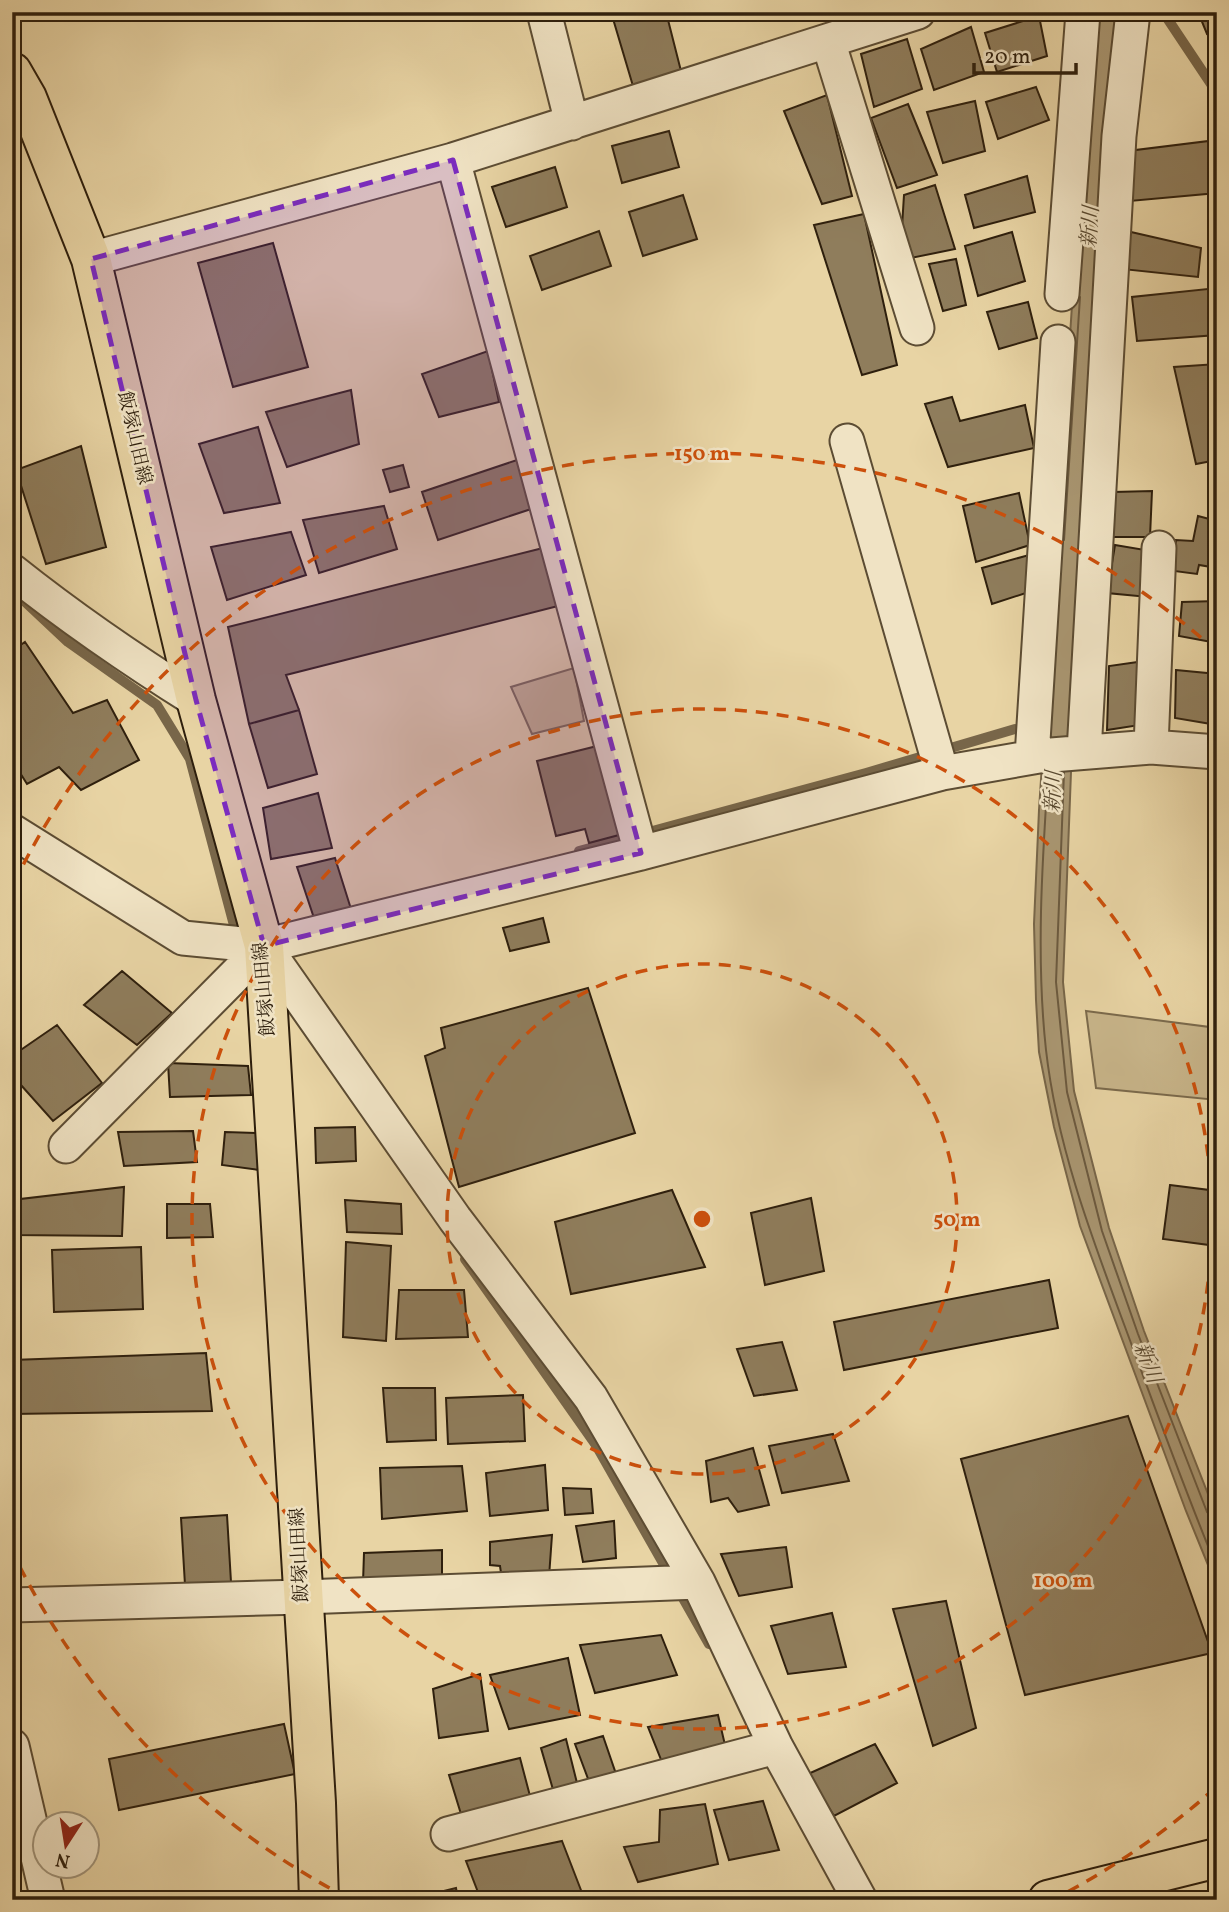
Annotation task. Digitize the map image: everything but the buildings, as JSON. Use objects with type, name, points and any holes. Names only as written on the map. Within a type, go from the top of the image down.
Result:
[{"type":"main road","name":"飯塚山田線","points":[[12,72],[27,98],[91,259],[195,700],[264,946],[319,1900]]},
{"type":"main road","points":[[1048,1900],[1217,1857]]},
{"type":"street","points":[[544,12],[572,123]]},
{"type":"street","points":[[91,259],[453,160],[918,12]]},
{"type":"street","points":[[1062,294],[1083,12]]},
{"type":"street","points":[[1080,752],[1119,136],[1133,12]]},
{"type":"street","points":[[828,41],[918,328]]},
{"type":"street","points":[[453,160],[641,853]]},
{"type":"street","points":[[1035,757],[1058,342]]},
{"type":"street","points":[[847,441],[942,773]]},
{"type":"street","points":[[1151,747],[1159,548]]},
{"type":"street","points":[[12,571],[69,617],[195,700]]},
{"type":"street","points":[[12,831],[183,938],[264,946],[641,853],[942,773],[1080,752],[1151,747],[1217,752]]},
{"type":"street","points":[[66,1146],[264,946]]},
{"type":"street","points":[[264,946],[455,1219],[591,1398],[698,1582],[763,1751],[860,1900]]},
{"type":"street","points":[[12,1605],[698,1582]]},
{"type":"street","points":[[12,1746],[48,1900]]},
{"type":"street","points":[[448,1834],[763,1751]]},
{"type":"highlighted area","points":[[453,160],[641,853],[264,946],[196,700],[91,259]]},
{"type":"shaded area","points":[[574,668],[584,721],[532,734],[511,687]]},
{"type":"shaded area","points":[[1086,1011],[1217,1028],[1217,1100],[1096,1088]]},
{"type":"water","name":"新川","points":[[1094,12],[1123,12],[1071,772],[1063,982],[1074,1091],[1109,1228],[1144,1331],[1217,1517],[1217,1587],[1080,1226],[1054,1127],[1039,1052],[1034,924],[1039,810],[1083,137]]},
{"type":"waterway","points":[[1163,12],[1217,93]]},
{"type":"waterway","points":[[19,596],[68,642],[157,705],[190,759],[235,929]]},
{"type":"waterway","points":[[579,851],[866,773],[1015,729]]},
{"type":"waterway","points":[[465,1259],[596,1445],[709,1644]]}]
